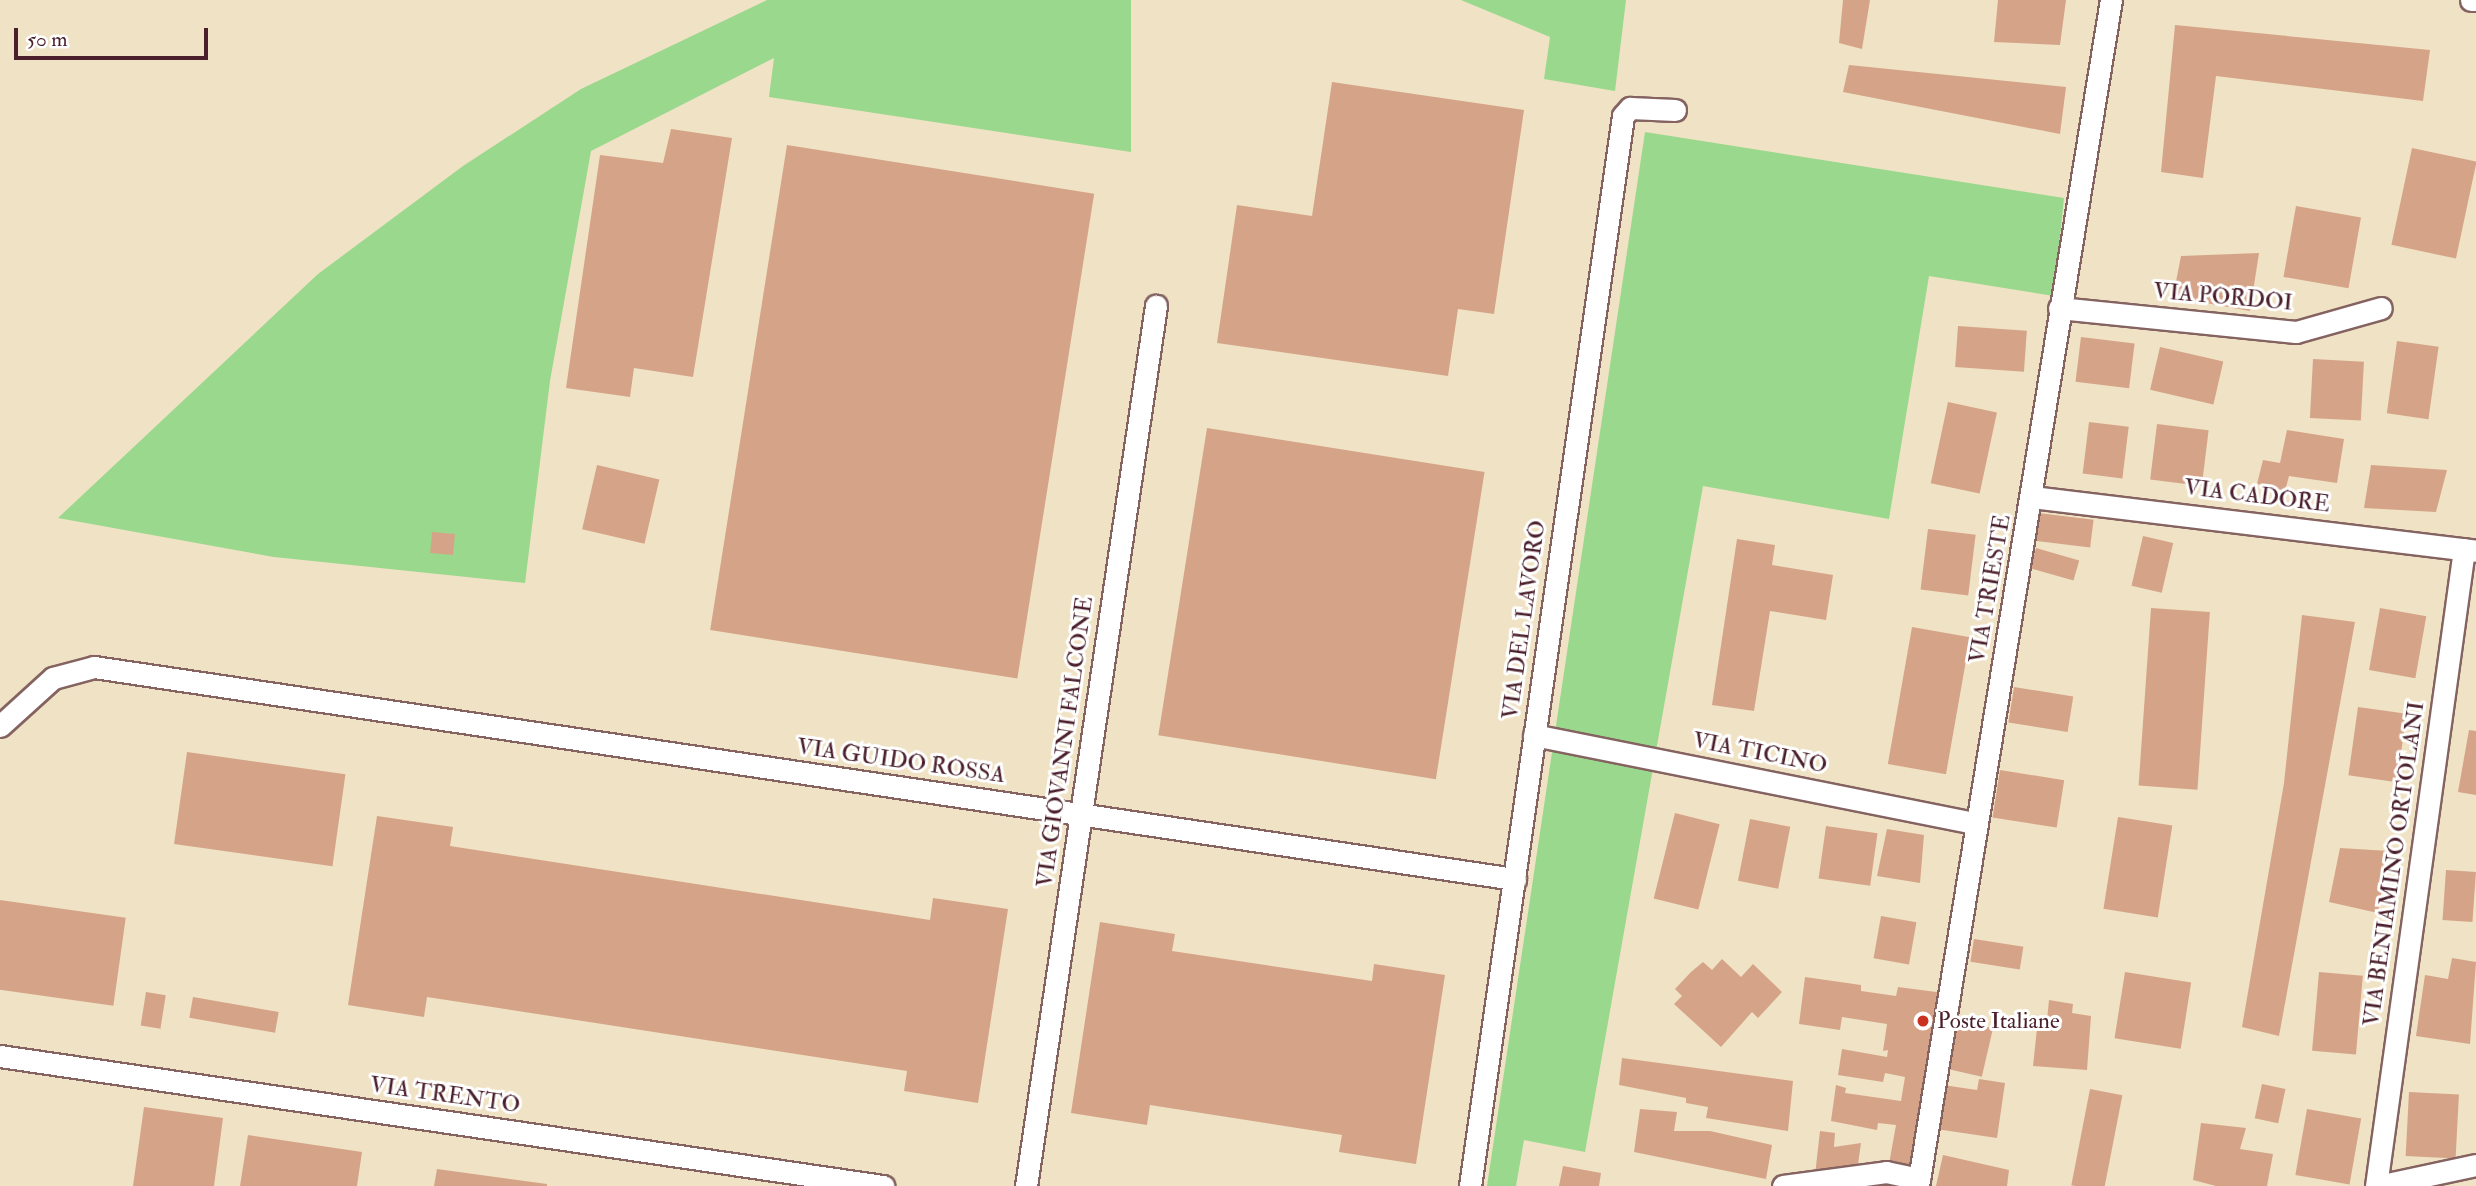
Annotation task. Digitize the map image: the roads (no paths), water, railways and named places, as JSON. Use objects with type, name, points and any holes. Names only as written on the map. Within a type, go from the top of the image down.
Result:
[{"type":"street","name":"VIA TRIESTE","points":[[1918,1182],[2032,497],[2059,308],[2111,0]]},
{"type":"street","name":"VIA DEL LAVORO","points":[[1470,1186],[1623,116],[1630,108],[1675,110]]},
{"type":"street","name":"VIA GIOVANNI FALCONE","points":[[1026,1186],[1156,306]]},
{"type":"street","name":"VIA PORDOI","points":[[2059,308],[2283,331],[2381,308]]},
{"type":"street","name":"VIA CADORE","points":[[2032,497],[2470,550]]},
{"type":"street","name":"VIA BENIAMINO ORTOLANI","points":[[2377,1186],[2470,550]]},
{"type":"street","name":"VIA GUIDO ROSSA","points":[[0,726],[54,678],[94,667],[1515,879]]},
{"type":"street","name":"VIA TICINO","points":[[1534,735],[1976,822]]},
{"type":"street","name":"VIA TRENTO","points":[[0,1056],[883,1186]]},
{"type":"street","points":[[2377,1186],[2476,1165]]},
{"type":"street","points":[[1783,1186],[1886,1172],[1918,1182]]},
{"type":"place","name":"Poste Italiane","points":[[1923,1021]]}]
